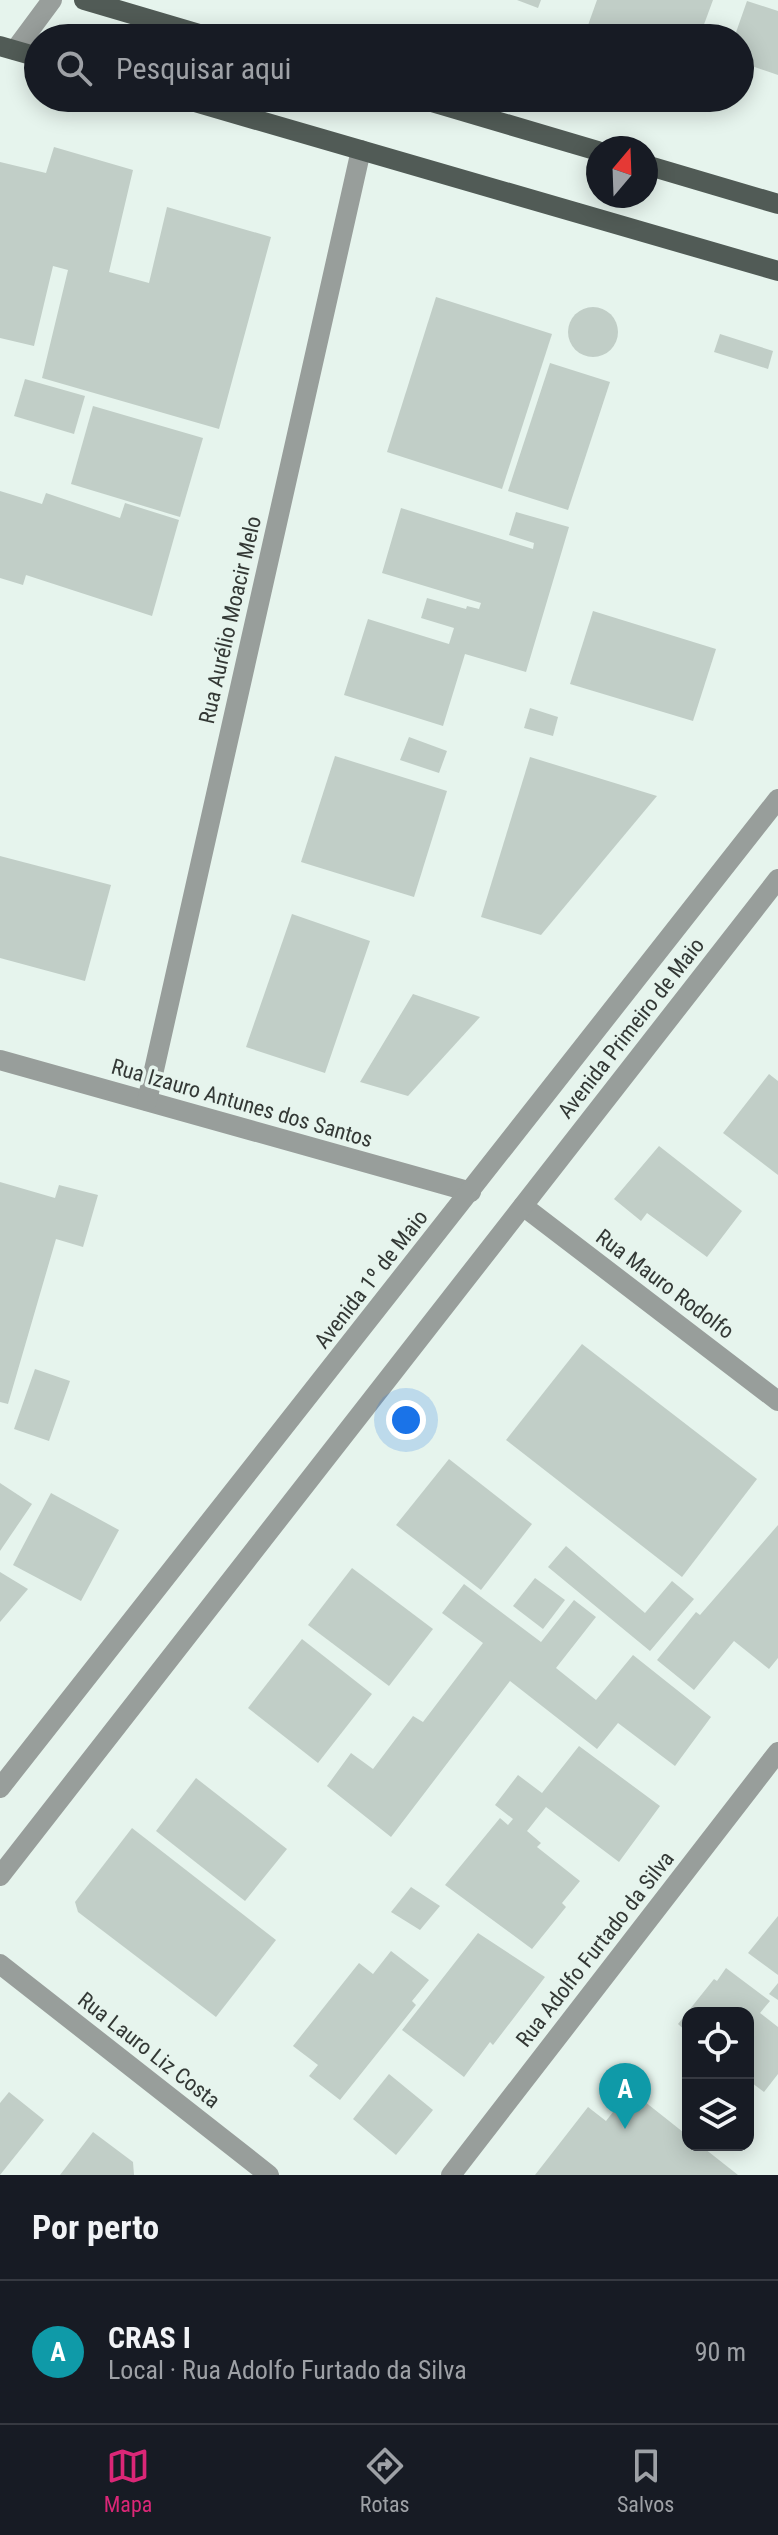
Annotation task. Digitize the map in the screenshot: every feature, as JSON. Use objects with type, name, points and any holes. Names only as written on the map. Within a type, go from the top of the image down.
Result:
[{"type":"main road","points":[[84,0],[165,24]]},
{"type":"main road","points":[[229,112],[778,271]]},
{"type":"main road","points":[[466,112],[586,147]]},
{"type":"main road","points":[[658,169],[778,204]]},
{"type":"street","points":[[30,24],[52,0]]},
{"type":"street","points":[[7,48],[24,30]]},
{"type":"street","name":"Rua Aurélio Moacir Melo","points":[[147,1101],[361,150]]},
{"type":"street","name":"Avenida 1º de Maio","points":[[0,1788],[778,799]]},
{"type":"street","name":"Avenida Primeiro de Maio","points":[[523,1206],[778,879]]},
{"type":"street","name":"Rua Izauro Antunes dos Santos","points":[[0,1060],[471,1192]]},
{"type":"street","points":[[0,1876],[523,1206]]},
{"type":"street","name":"Rua Mauro Rodolfo","points":[[523,1206],[778,1401]]},
{"type":"street","name":"Rua Adolfo Furtado da Silva","points":[[451,2175],[778,1752]]},
{"type":"street","name":"Rua Lauro Liz Costa","points":[[0,1964],[269,2175]]},
{"type":"building","points":[[517,0],[541,0],[538,8]]},
{"type":"building","points":[[597,0],[713,0],[704,24],[588,24]]},
{"type":"building","points":[[747,1],[778,11],[778,75],[754,67],[754,24],[739,24]]},
{"type":"building","points":[[54,147],[133,170],[109,272],[149,283],[167,207],[271,237],[219,429],[42,378],[68,270],[53,266],[34,346],[0,338],[0,162],[46,173]]},
{"type":"building","points":[[436,297],[552,334],[502,489],[387,452]]},
{"type":"building","points":[[593,307],[611,314],[618,332],[611,350],[593,357],[575,350],[568,332],[575,314]]},
{"type":"building","points":[[720,334],[773,351],[768,369],[714,352]]},
{"type":"building","points":[[550,363],[610,382],[568,510],[508,491]]},
{"type":"building","points":[[25,379],[85,396],[74,434],[14,416]]},
{"type":"building","points":[[93,406],[203,438],[180,517],[71,484]]},
{"type":"building","points":[[0,491],[42,504],[46,493],[120,518],[125,503],[179,520],[152,616],[26,575],[23,585],[0,578]]},
{"type":"building","points":[[401,508],[533,549],[534,543],[509,535],[516,512],[569,527],[526,672],[465,654],[443,726],[344,695],[368,619],[449,644],[454,628],[421,618],[427,598],[466,609],[467,606],[479,609],[481,603],[382,573]]},
{"type":"building","points":[[593,611],[716,649],[693,721],[570,684]]},
{"type":"building","points":[[530,708],[558,717],[553,736],[524,728]]},
{"type":"building","points":[[409,737],[447,751],[439,773],[400,760]]},
{"type":"building","points":[[335,756],[447,791],[414,897],[301,862]]},
{"type":"building","points":[[530,757],[657,796],[541,935],[481,917]]},
{"type":"building","points":[[0,856],[111,885],[85,981],[0,958]]},
{"type":"building","points":[[292,914],[370,941],[325,1073],[246,1047]]},
{"type":"building","points":[[413,994],[480,1017],[408,1096],[360,1082]]},
{"type":"building","points":[[769,1074],[778,1081],[778,1175],[723,1133]]},
{"type":"building","points":[[659,1146],[742,1211],[707,1257],[647,1213],[641,1221],[614,1199]]},
{"type":"building","points":[[0,1182],[55,1198],[59,1185],[98,1195],[83,1247],[56,1239],[8,1404],[0,1402]]},
{"type":"building","points":[[582,1344],[757,1479],[682,1577],[506,1440]]},
{"type":"building","points":[[35,1369],[70,1381],[49,1441],[14,1429]]},
{"type":"building","points":[[449,1459],[532,1524],[481,1590],[396,1525]]},
{"type":"building","points":[[0,1483],[32,1504],[0,1551]]},
{"type":"building","points":[[51,1493],[119,1530],[81,1601],[13,1565]]},
{"type":"building","points":[[778,1525],[778,1658],[769,1669],[734,1641],[694,1690],[657,1660],[696,1612],[700,1615]]},
{"type":"building","points":[[566,1546],[645,1613],[672,1581],[694,1599],[650,1651],[548,1567]]},
{"type":"building","points":[[352,1568],[433,1629],[389,1686],[308,1625]]},
{"type":"building","points":[[0,1572],[28,1589],[0,1622]]},
{"type":"building","points":[[535,1578],[565,1600],[543,1629],[513,1606]]},
{"type":"building","points":[[464,1584],[541,1642],[574,1600],[596,1617],[556,1668],[596,1700],[633,1655],[711,1717],[675,1766],[618,1723],[597,1749],[510,1681],[391,1837],[327,1786],[351,1753],[373,1769],[413,1716],[423,1722],[483,1643],[442,1613]]},
{"type":"building","points":[[302,1639],[372,1694],[318,1763],[248,1708]]},
{"type":"building","points":[[579,1746],[660,1806],[619,1862],[546,1807],[527,1831],[541,1843],[537,1847],[580,1881],[562,1903],[566,1907],[532,1949],[445,1885],[500,1818],[508,1825],[513,1819],[495,1805],[518,1775],[542,1793]]},
{"type":"building","points":[[196,1778],[287,1849],[245,1901],[156,1831]]},
{"type":"building","points":[[132,1828],[276,1940],[216,2017],[78,1912],[75,1902]]},
{"type":"building","points":[[411,1887],[440,1906],[420,1930],[391,1912]]},
{"type":"building","points":[[778,1916],[778,1975],[748,1953]]},
{"type":"building","points":[[478,1933],[545,1977],[464,2077],[402,2030]]},
{"type":"building","points":[[391,1951],[429,1980],[412,2001],[416,2005],[340,2100],[309,2076],[318,2065],[293,2046],[359,1963],[373,1974]]},
{"type":"building","points":[[726,1968],[770,2001],[760,2013],[778,2027],[778,2074],[764,2092],[754,2084],[754,2007],[692,2007],[714,1979],[717,1981]]},
{"type":"building","points":[[778,1983],[778,2000],[769,1994]]},
{"type":"building","points":[[389,2074],[433,2110],[396,2155],[353,2119]]},
{"type":"building","points":[[630,2090],[682,2131],[682,2151],[708,2151],[738,2175],[535,2175],[588,2107],[606,2121]]},
{"type":"building","points":[[9,2092],[44,2120],[0,2175],[0,2103]]},
{"type":"building","points":[[93,2132],[133,2162],[134,2175],[60,2175]]},
{"type":"place","name":"CRAS I","points":[[625,2129]]}]
